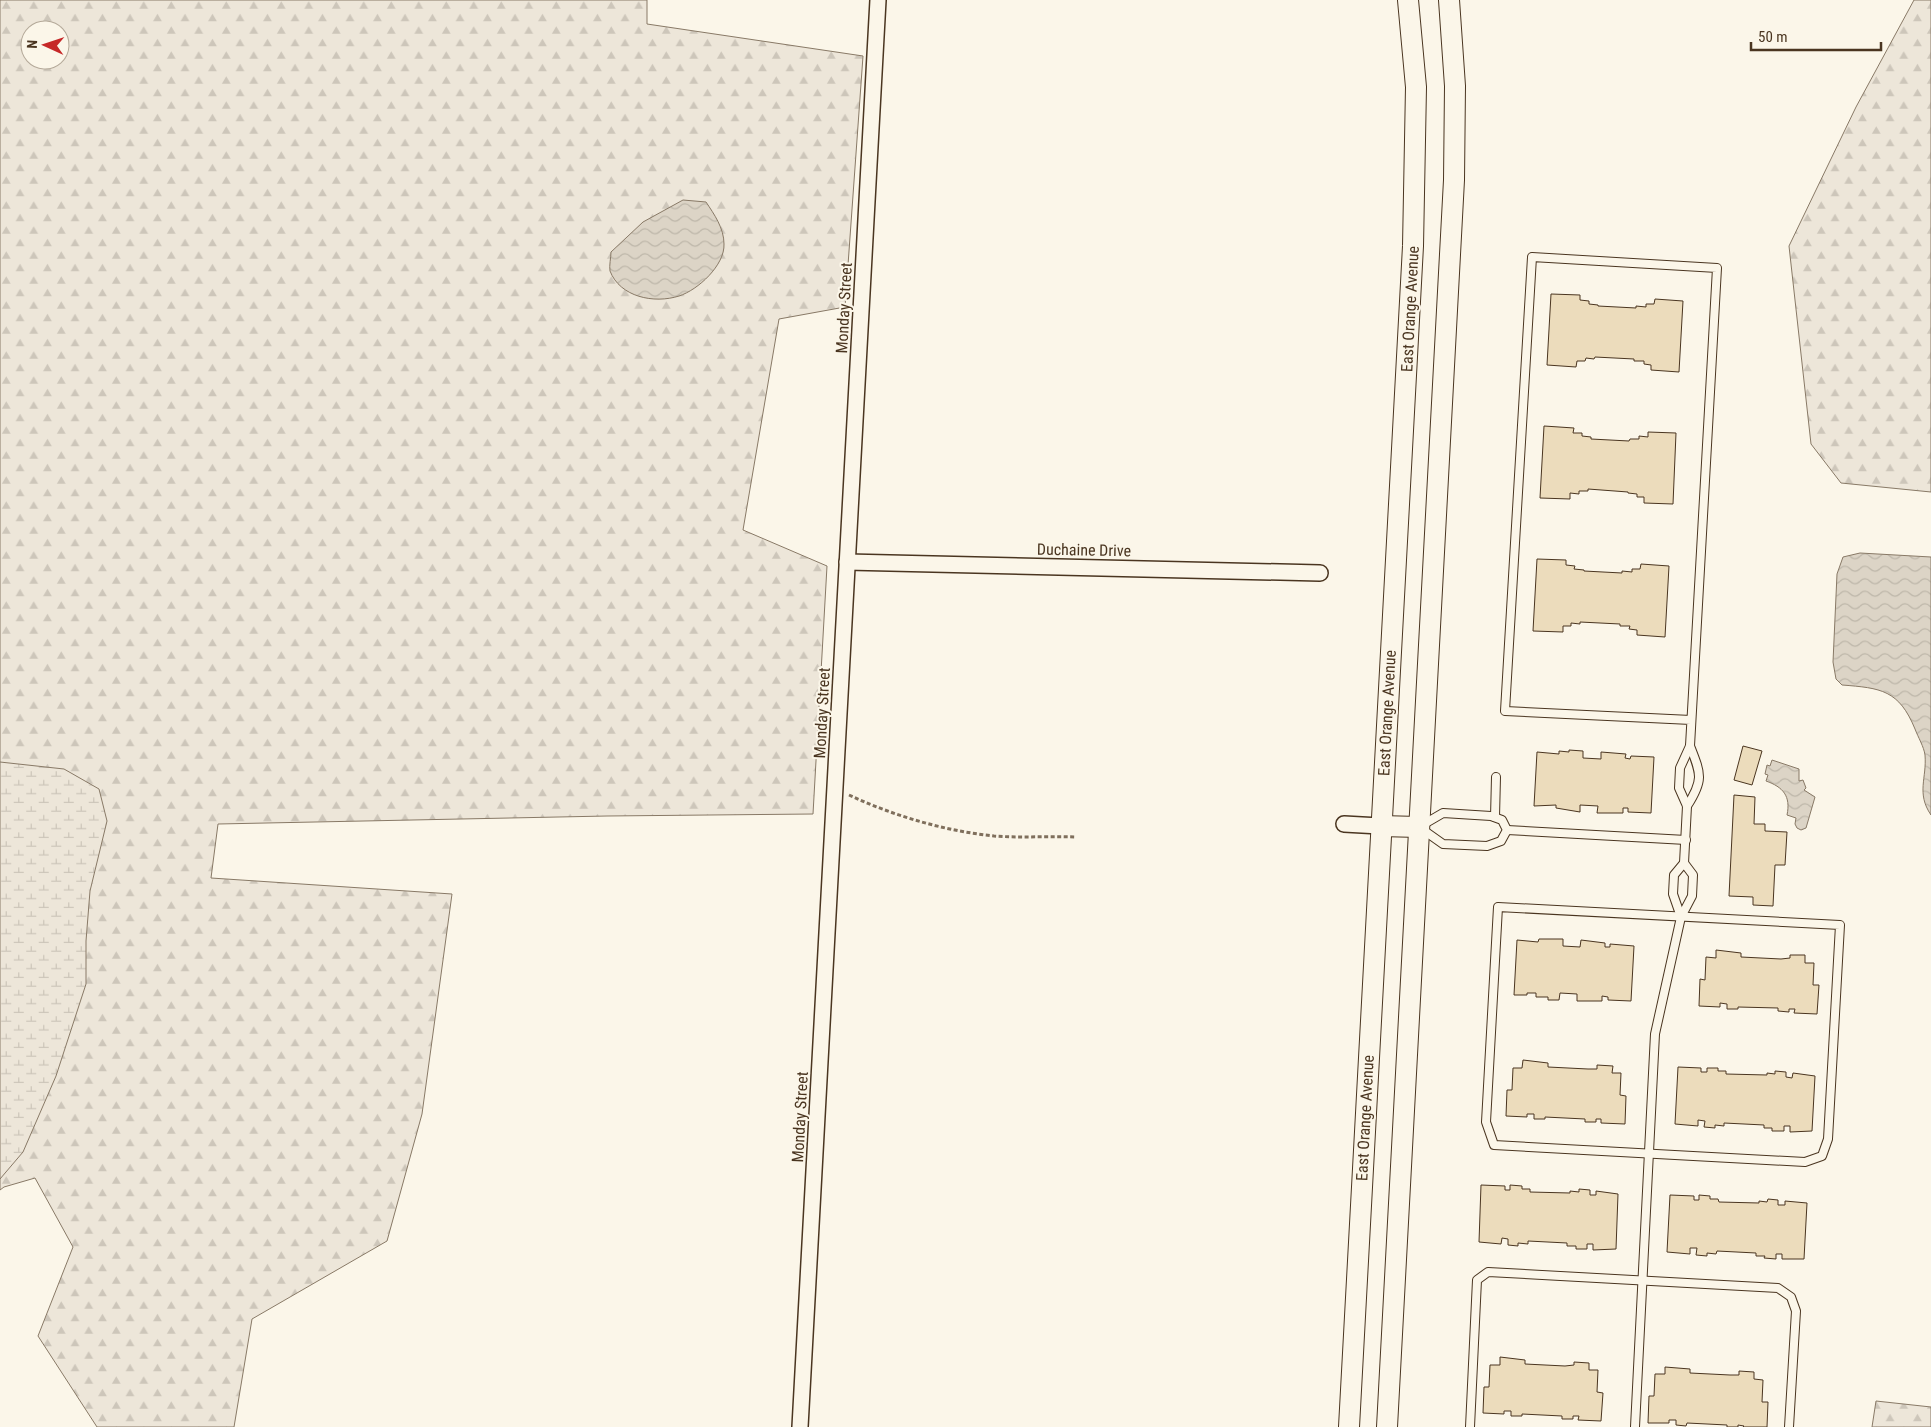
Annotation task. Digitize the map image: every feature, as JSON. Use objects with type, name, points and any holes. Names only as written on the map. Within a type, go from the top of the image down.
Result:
[{"type":"street","name":"Monday Street","points":[[800,1427],[878,0]]},
{"type":"street","name":"East Orange Avenue","points":[[1348,1427],[1416,174],[1416,87],[1408,0]]},
{"type":"street","points":[[1387,1427],[1454,180],[1455,86],[1448,0]]},
{"type":"street","name":"Duchaine Drive","points":[[847,562],[1320,573]]},
{"type":"street","points":[[1344,824],[1419,828]]},
{"type":"lane","points":[[1681,917],[1673,894],[1674,875],[1684,863],[1687,806],[1678,788],[1680,768],[1690,746],[1717,268],[1532,257],[1505,711],[1691,720]]},
{"type":"lane","points":[[1687,806],[1698,790],[1699,769],[1690,746]]},
{"type":"lane","points":[[1494,817],[1496,777]]},
{"type":"lane","points":[[1443,813],[1494,817],[1502,820],[1507,830],[1500,840],[1487,846],[1443,844],[1419,828],[1443,813]]},
{"type":"lane","points":[[1507,830],[1686,840]]},
{"type":"lane","points":[[1635,1427],[1656,1034],[1681,917],[1692,896],[1693,875],[1684,863]]},
{"type":"lane","points":[[1498,908],[1681,917],[1840,925],[1828,1139],[1822,1156],[1805,1162],[1494,1145],[1486,1122],[1498,908]]},
{"type":"lane","points":[[1470,1427],[1477,1280],[1488,1272],[1778,1288],[1791,1297],[1796,1311],[1789,1427]]},
{"type":"path","points":[[835,789],[878,809],[974,833],[996,836],[1075,837]]},
{"type":"green space","points":[[0,0],[647,0],[647,24],[863,56],[845,307],[779,319],[743,530],[827,566],[813,814],[218,824],[211,878],[452,894],[422,1114],[387,1241],[252,1319],[234,1427],[97,1427],[38,1336],[73,1247],[35,1178],[4,1187],[0,1190]]},
{"type":"green space","points":[[1914,0],[1931,0],[1931,492],[1841,483],[1811,444],[1789,246],[1856,107]]},
{"type":"green space","points":[[0,762],[64,769],[99,789],[107,821],[90,891],[86,941],[86,984],[56,1076],[23,1152],[0,1179]]},
{"type":"green space","points":[[1876,1401],[1931,1407],[1931,1427],[1872,1427]]},
{"type":"water","points":[[683,200],[706,202],[718,222],[724,238],[724,244],[720,260],[715,268],[702,282],[679,296],[659,299],[649,298],[639,296],[621,287],[610,271],[611,252],[643,222]]},
{"type":"water","points":[[1860,553],[1931,557],[1931,815],[1924,800],[1923,792],[1924,752],[1909,716],[1895,699],[1887,694],[1868,688],[1842,685],[1836,679],[1833,662],[1837,574],[1843,557]]},
{"type":"water","points":[[1772,760],[1799,769],[1799,781],[1803,780],[1806,788],[1804,790],[1815,797],[1806,828],[1801,830],[1797,828],[1795,824],[1796,818],[1787,815],[1787,797],[1781,789],[1766,781],[1768,775],[1765,774],[1767,765],[1770,766]]},
{"type":"building","points":[[1551,294],[1580,295],[1580,300],[1589,301],[1589,304],[1598,306],[1636,308],[1636,306],[1646,307],[1646,304],[1654,304],[1655,299],[1683,301],[1679,372],[1651,370],[1651,365],[1644,364],[1644,361],[1634,361],[1634,359],[1595,357],[1594,359],[1586,358],[1585,361],[1577,361],[1576,367],[1547,365]]},
{"type":"building","points":[[1544,426],[1574,428],[1573,433],[1582,433],[1582,436],[1591,437],[1591,439],[1629,441],[1630,439],[1639,439],[1639,436],[1648,437],[1648,432],[1676,433],[1673,504],[1644,503],[1644,497],[1637,497],[1637,494],[1588,489],[1588,491],[1579,491],[1579,494],[1570,493],[1570,499],[1540,498]]},
{"type":"building","points":[[1537,559],[1566,560],[1566,565],[1575,566],[1574,569],[1584,571],[1622,573],[1622,571],[1632,572],[1632,569],[1640,569],[1641,564],[1669,566],[1665,637],[1637,635],[1637,630],[1629,629],[1630,626],[1620,626],[1620,624],[1580,622],[1580,624],[1571,623],[1571,626],[1563,626],[1563,632],[1533,631]]},
{"type":"building","points":[[1743,746],[1762,751],[1752,785],[1734,780]]},
{"type":"building","points":[[1569,750],[1583,751],[1583,758],[1601,759],[1601,752],[1626,754],[1625,758],[1630,759],[1631,756],[1654,757],[1651,813],[1628,812],[1628,808],[1623,808],[1623,813],[1597,813],[1598,806],[1580,805],[1580,812],[1556,808],[1556,805],[1534,806],[1537,752],[1559,754],[1559,751],[1569,752]]},
{"type":"building","points":[[1734,795],[1755,797],[1754,824],[1765,824],[1765,831],[1787,832],[1785,865],[1775,865],[1773,906],[1753,905],[1753,897],[1729,896]]},
{"type":"building","points":[[1539,939],[1563,939],[1563,946],[1580,947],[1581,940],[1605,943],[1605,947],[1610,947],[1610,944],[1634,946],[1631,1001],[1608,1000],[1608,997],[1602,996],[1602,1001],[1577,1001],[1577,994],[1560,993],[1559,1000],[1548,1000],[1548,997],[1536,997],[1536,993],[1514,995],[1517,940],[1538,942]]},
{"type":"building","points":[[1716,950],[1741,953],[1741,957],[1781,959],[1790,958],[1790,955],[1805,955],[1805,963],[1814,963],[1813,985],[1819,985],[1817,1014],[1794,1013],[1795,1009],[1789,1009],[1789,1012],[1778,1011],[1778,1008],[1738,1007],[1738,1009],[1727,1009],[1727,1004],[1720,1003],[1720,1007],[1699,1006],[1700,979],[1705,980],[1706,957],[1716,958]]},
{"type":"building","points":[[1523,1060],[1548,1063],[1548,1067],[1597,1069],[1597,1065],[1613,1066],[1612,1073],[1621,1073],[1620,1095],[1626,1096],[1625,1124],[1601,1123],[1601,1119],[1596,1119],[1596,1122],[1585,1122],[1585,1119],[1545,1117],[1545,1119],[1534,1119],[1534,1114],[1527,1114],[1527,1117],[1506,1116],[1507,1090],[1512,1090],[1513,1068],[1522,1068]]},
{"type":"building","points":[[1678,1067],[1701,1068],[1701,1072],[1707,1072],[1707,1068],[1718,1068],[1718,1071],[1726,1071],[1726,1074],[1767,1075],[1767,1073],[1775,1074],[1775,1071],[1786,1072],[1786,1077],[1792,1078],[1793,1073],[1815,1076],[1812,1131],[1790,1132],[1790,1126],[1784,1126],[1784,1131],[1772,1131],[1772,1128],[1764,1128],[1764,1125],[1724,1123],[1724,1126],[1715,1125],[1715,1128],[1704,1127],[1705,1121],[1698,1120],[1698,1126],[1675,1124]]},
{"type":"building","points":[[1481,1185],[1505,1186],[1505,1190],[1510,1190],[1510,1185],[1522,1186],[1522,1189],[1530,1189],[1530,1192],[1570,1193],[1570,1191],[1579,1192],[1579,1189],[1590,1190],[1590,1195],[1596,1195],[1596,1191],[1618,1194],[1616,1249],[1593,1250],[1593,1244],[1587,1244],[1587,1249],[1576,1249],[1576,1246],[1567,1246],[1567,1243],[1528,1241],[1528,1244],[1518,1243],[1518,1246],[1508,1245],[1508,1239],[1502,1238],[1501,1244],[1479,1242]]},
{"type":"building","points":[[1670,1195],[1694,1196],[1694,1200],[1699,1200],[1699,1195],[1710,1196],[1710,1199],[1718,1199],[1719,1202],[1759,1203],[1759,1201],[1767,1202],[1768,1199],[1778,1200],[1778,1205],[1785,1205],[1785,1201],[1807,1203],[1804,1259],[1782,1259],[1782,1254],[1776,1254],[1776,1259],[1756,1256],[1756,1253],[1717,1251],[1716,1254],[1707,1253],[1707,1256],[1696,1255],[1697,1248],[1690,1248],[1690,1254],[1667,1252]]},
{"type":"building","points":[[1500,1357],[1525,1360],[1525,1364],[1565,1366],[1574,1365],[1574,1362],[1589,1363],[1589,1370],[1598,1370],[1597,1392],[1603,1393],[1601,1421],[1578,1420],[1579,1416],[1573,1416],[1573,1419],[1562,1419],[1562,1416],[1522,1414],[1522,1416],[1511,1416],[1511,1411],[1504,1411],[1504,1414],[1483,1413],[1484,1387],[1489,1387],[1490,1365],[1500,1365]]},
{"type":"building","points":[[1665,1367],[1690,1369],[1690,1373],[1739,1375],[1739,1371],[1754,1372],[1754,1379],[1763,1380],[1762,1402],[1768,1402],[1767,1427],[1743,1427],[1738,1425],[1738,1427],[1727,1427],[1727,1425],[1687,1423],[1686,1426],[1676,1425],[1676,1420],[1669,1420],[1669,1423],[1648,1423],[1649,1396],[1654,1396],[1655,1374],[1665,1374]]}]
